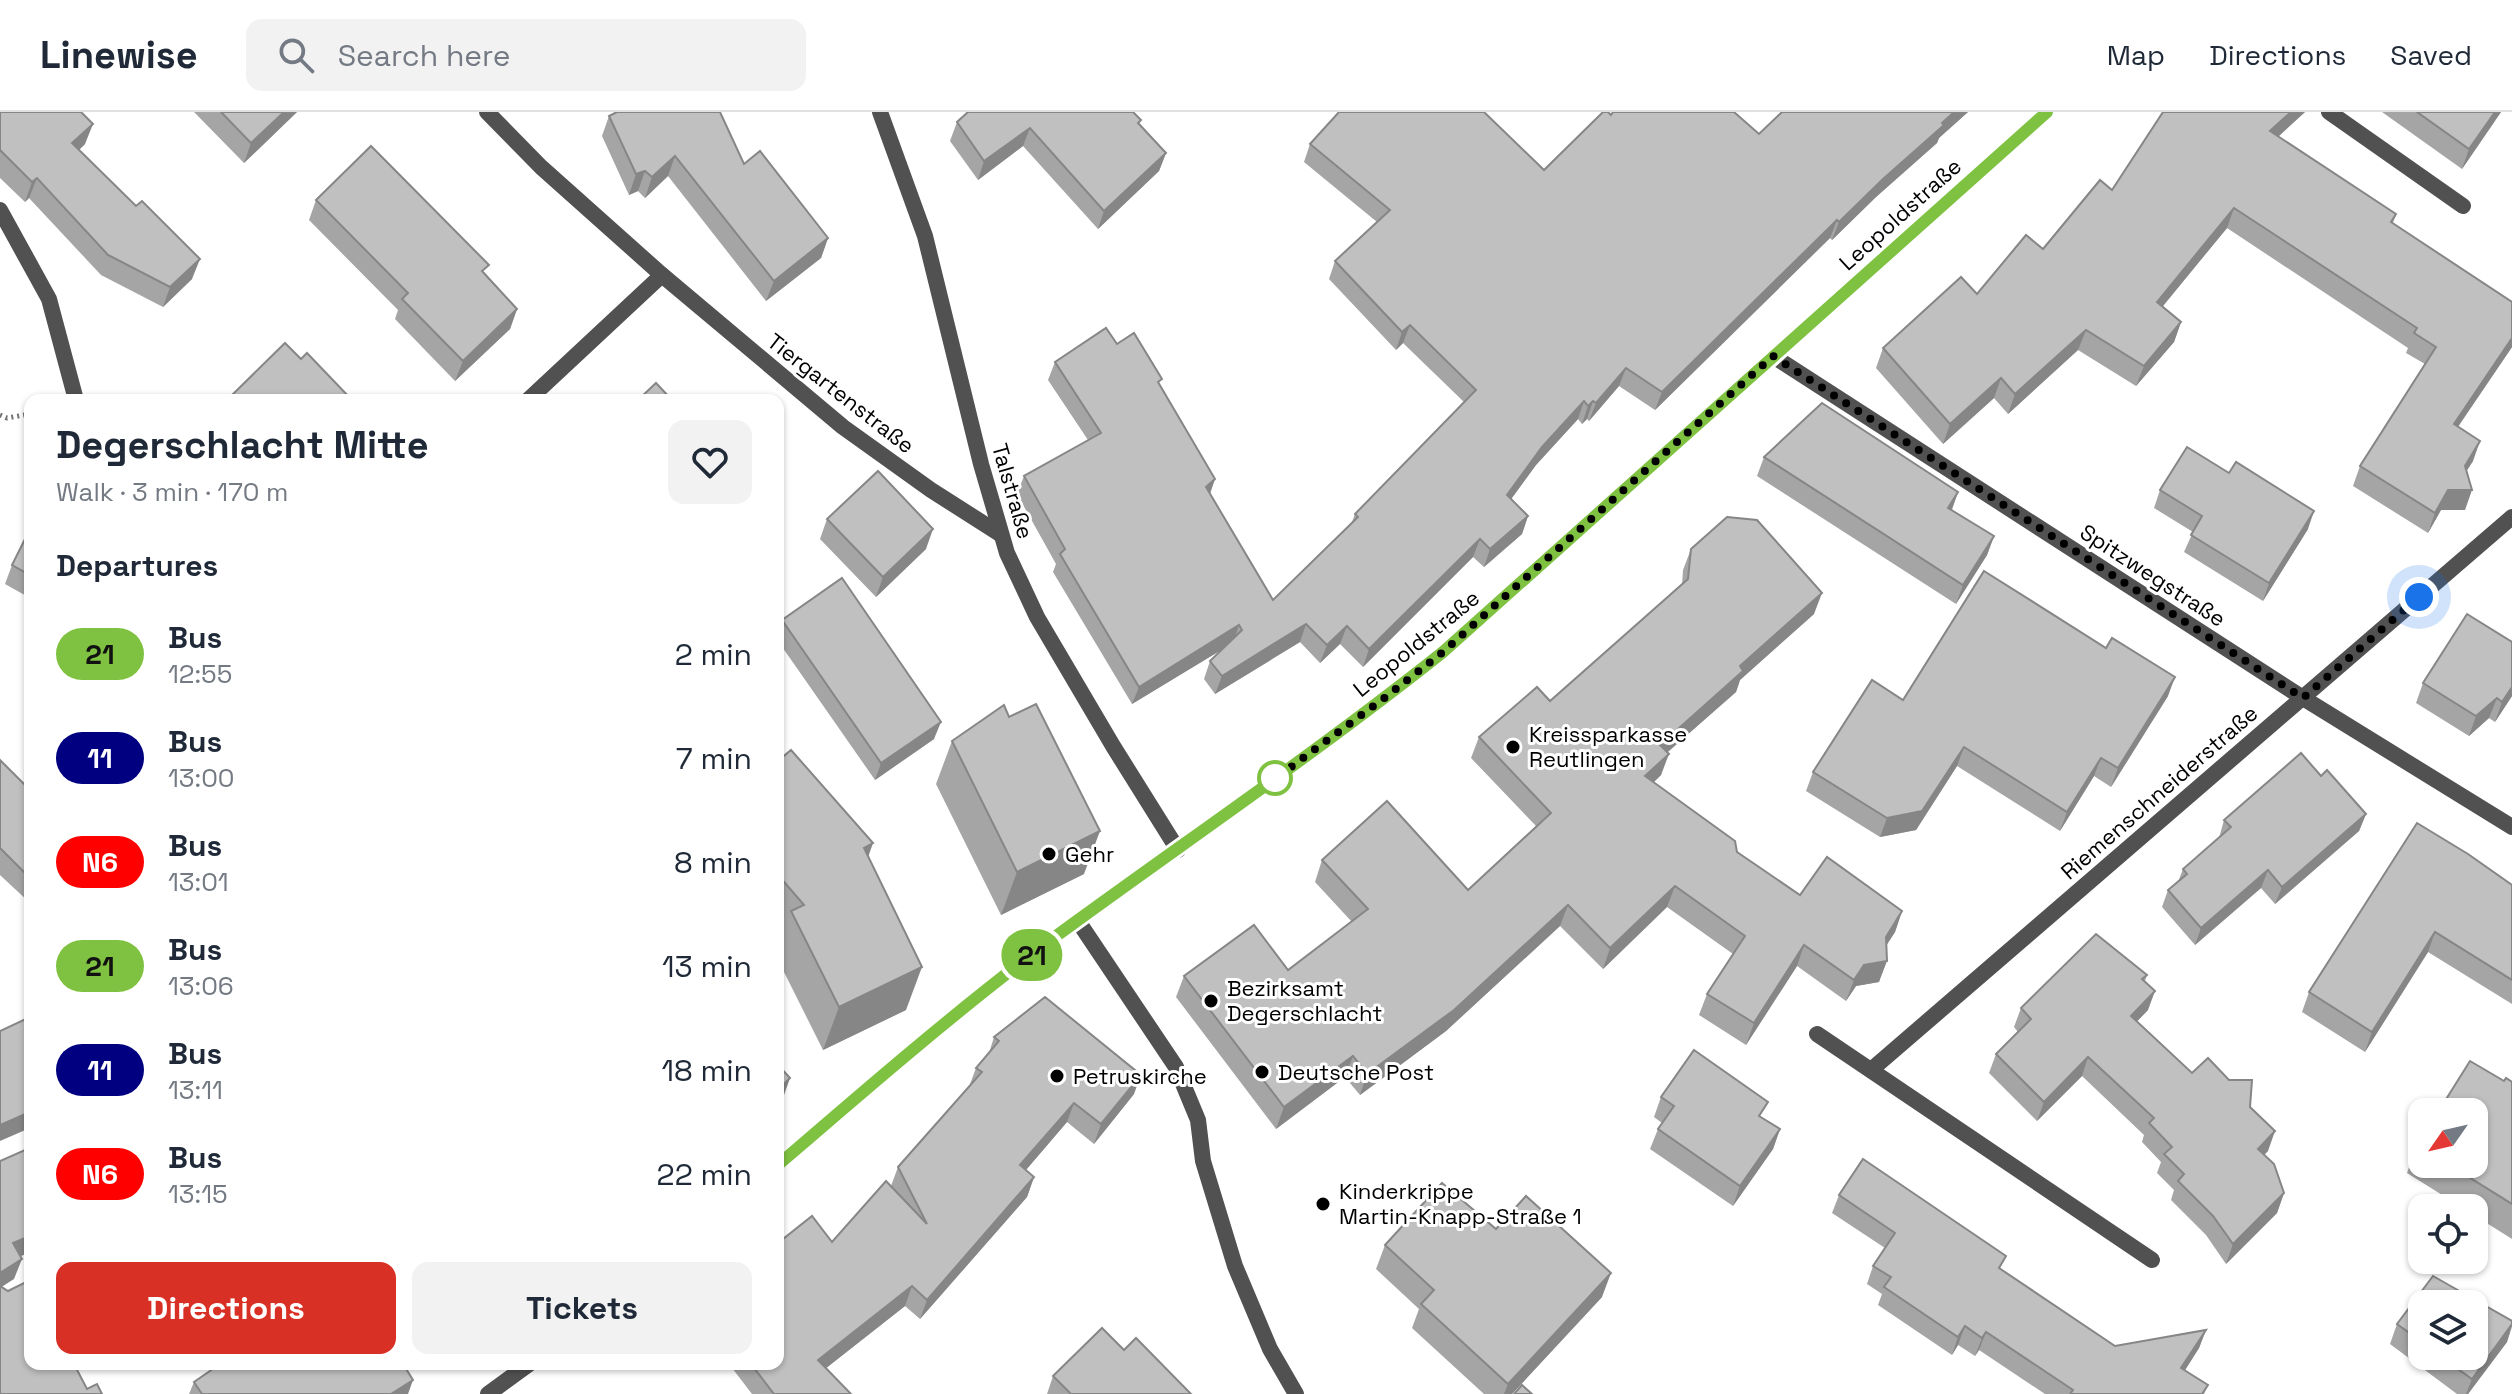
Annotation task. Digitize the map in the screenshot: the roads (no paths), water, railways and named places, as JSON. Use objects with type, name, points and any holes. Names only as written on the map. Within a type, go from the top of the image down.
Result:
[{"type":"street","name":"Tiergartenstraße","points":[[487,112],[541,167],[662,275],[843,427],[931,490],[1000,534]]},
{"type":"street","name":"Talstraße","points":[[880,112],[936,275],[1000,534],[1037,617],[1178,850]]},
{"type":"street","name":"Leopoldstraße","points":[[784,1160],[897,1063],[1078,921],[1443,652],[2047,112]]},
{"type":"street","points":[[2329,112],[2463,206]]},
{"type":"street","points":[[0,210],[49,299],[74,394]]},
{"type":"street","points":[[534,394],[662,275]]},
{"type":"street","name":"Spitzwegstraße","points":[[1773,356],[2303,698],[2512,827]]},
{"type":"street","name":"Riemenschneiderstraße","points":[[1871,1070],[2512,517]]},
{"type":"street","points":[[1078,921],[1187,1088],[1198,1120],[1203,1161],[1235,1266],[1290,1392]]},
{"type":"street","points":[[1817,1034],[2152,1260]]},
{"type":"street","points":[[488,1394],[521,1370]]},
{"type":"place","name":"Kreissparkasse Reutlingen","points":[[1513,747]]},
{"type":"place","name":"Gehr","points":[[1049,854]]},
{"type":"place","name":"Bezirksamt Degerschlacht","points":[[1211,1001]]},
{"type":"place","name":"Deutsche Post","points":[[1262,1072]]},
{"type":"place","name":"Petruskirche","points":[[1057,1076]]},
{"type":"place","name":"Kinderkrippe Martin-Knapp-Straße 1","points":[[1323,1204]]}]
